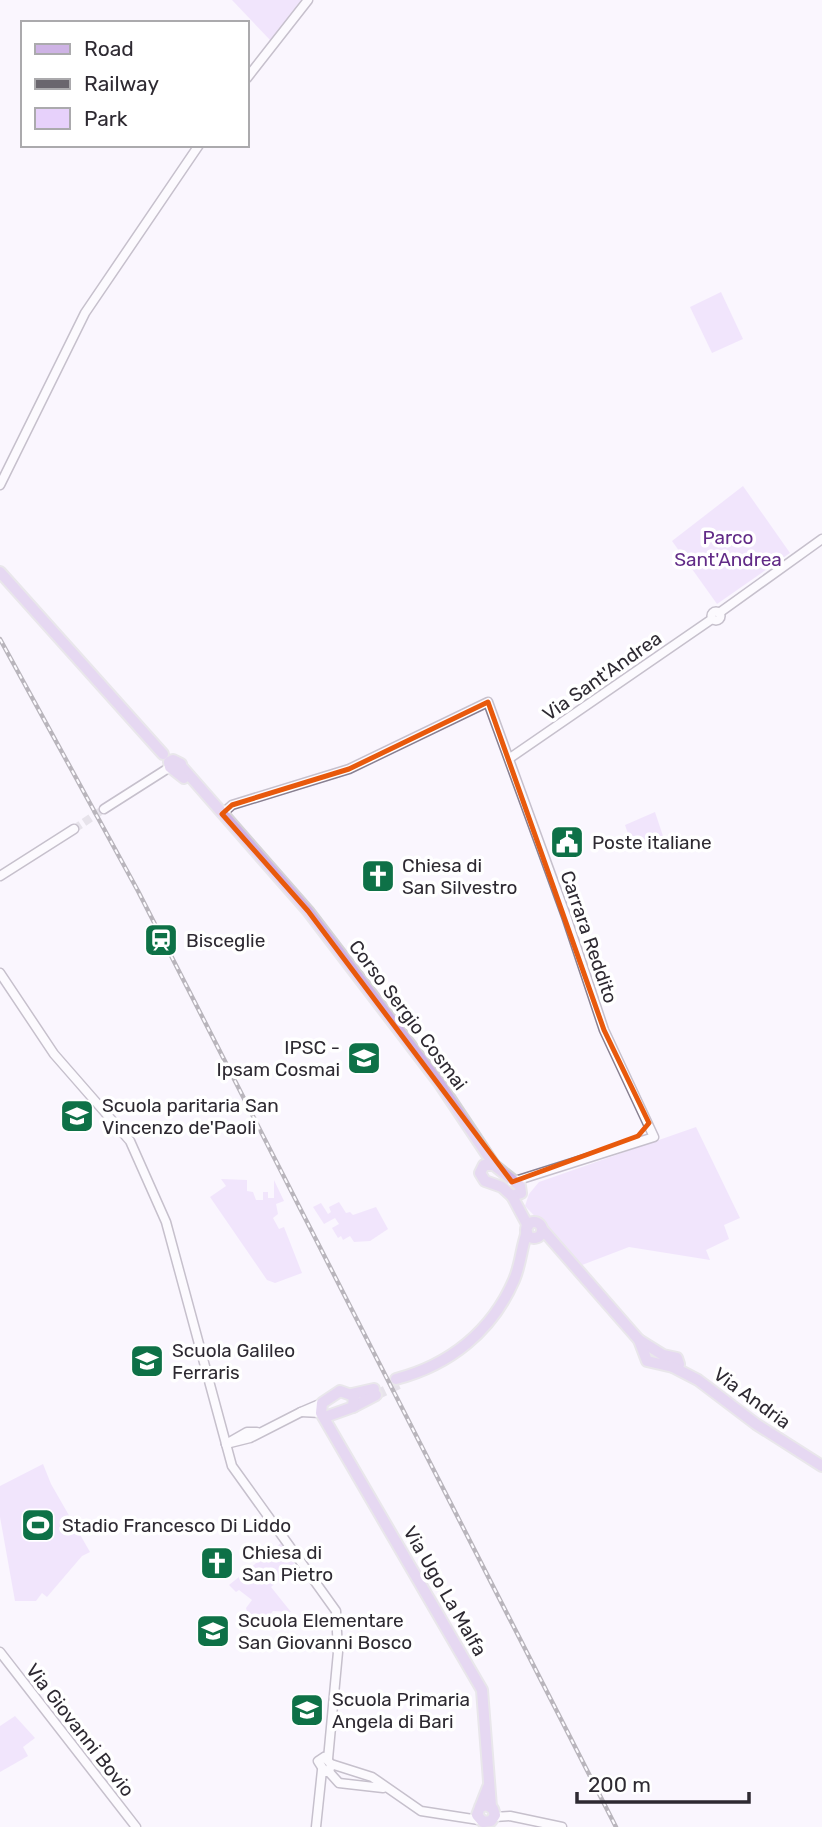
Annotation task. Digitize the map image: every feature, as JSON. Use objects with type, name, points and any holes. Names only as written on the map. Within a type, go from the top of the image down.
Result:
[{"type":"main road","name":"Corso Sergio Cosmai","points":[[0,575],[302,904],[440,1084],[488,1166]]},
{"type":"main road","points":[[398,1381],[451,1357],[489,1322],[514,1279],[524,1248],[536,1232],[518,1193],[512,1182],[488,1166],[480,1173],[485,1181],[518,1193]]},
{"type":"main road","name":"Via Andria","points":[[536,1232],[639,1340],[649,1354],[676,1362],[756,1424],[822,1466]]},
{"type":"main road","points":[[333,1431],[339,1415],[375,1392],[352,1394],[340,1391],[323,1411],[339,1415]]},
{"type":"main road","points":[[352,1394],[356,1399],[353,1407]]},
{"type":"main road","name":"Via Ugo La Malfa","points":[[323,1411],[482,1690],[490,1780],[486,1817]]},
{"type":"street","points":[[248,77],[308,0]]},
{"type":"street","points":[[0,485],[85,313],[198,147]]},
{"type":"street","name":"Via Sant'Andrea","points":[[510,758],[822,539]]},
{"type":"street","name":"Carrara Reddito","points":[[222,814],[232,805],[349,769],[488,702],[510,758],[512,775],[555,884],[604,1030],[654,1137],[600,1154]]},
{"type":"street","points":[[104,809],[172,764]]},
{"type":"street","points":[[0,876],[74,828]]},
{"type":"street","points":[[0,973],[30,1020],[68,1071],[130,1141],[166,1222],[232,1461],[336,1611],[338,1652],[327,1766],[316,1827]]},
{"type":"street","points":[[512,1182],[600,1154],[609,1147],[638,1136],[649,1123]]},
{"type":"street","points":[[518,1193],[537,1175]]},
{"type":"street","points":[[226,1444],[247,1432],[257,1432],[301,1412],[323,1411]]},
{"type":"street","name":"Via Giovanni Bovio","points":[[0,1652],[136,1827]]},
{"type":"street","points":[[327,1766],[339,1783]]},
{"type":"street","points":[[327,1766],[372,1777],[421,1811],[452,1816],[510,1816],[562,1827]]},
{"type":"street","points":[[322,1790],[339,1783],[386,1788]]},
{"type":"highlighted area","points":[[488,702],[604,1030],[649,1123],[638,1136],[512,1182],[308,911],[222,814],[232,805],[349,769]]},
{"type":"green space","points":[[232,0],[301,0],[271,41]]},
{"type":"green space","points":[[721,292],[743,339],[712,353],[690,307]]},
{"type":"green space","name":"Parco Sant'Andrea","points":[[743,486],[790,553],[717,604],[672,541]]},
{"type":"green space","points":[[655,812],[665,842],[634,852],[625,825]]},
{"type":"green space","points":[[696,1127],[740,1218],[724,1225],[729,1239],[706,1250],[710,1260],[629,1247],[582,1265],[525,1206],[529,1194],[539,1182]]},
{"type":"green space","points":[[221,1179],[247,1180],[247,1191],[253,1192],[256,1200],[263,1200],[263,1192],[268,1192],[268,1198],[274,1198],[274,1180],[284,1201],[276,1204],[278,1214],[273,1218],[279,1229],[284,1227],[302,1273],[275,1283],[267,1280],[210,1197],[226,1186]]},
{"type":"green space","points":[[339,1202],[346,1213],[353,1215],[376,1207],[388,1229],[370,1241],[354,1242],[350,1236],[343,1240],[341,1236],[338,1238],[332,1228],[339,1224],[335,1218],[324,1224],[313,1207],[321,1203],[328,1214],[331,1212],[329,1207]]},
{"type":"green space","name":"Stadio Francesco Di Liddo","points":[[43,1464],[51,1484],[90,1552],[82,1556],[47,1597],[42,1593],[36,1601],[15,1601],[0,1517],[0,1486]]},
{"type":"green space","points":[[281,1543],[295,1563],[280,1573],[282,1578],[271,1587],[291,1612],[273,1611],[265,1622],[249,1619],[246,1608],[252,1600],[229,1585]]},
{"type":"green space","points":[[15,1716],[35,1738],[23,1747],[28,1756],[0,1772],[0,1726]]},
{"type":"tunnel","points":[[74,829],[104,809]]},
{"type":"tunnel","points":[[376,1395],[399,1384]]},
{"type":"railway","points":[[0,639],[138,891],[616,1827]]},
{"type":"place","name":"Poste italiane","points":[[567,842]]},
{"type":"place","name":"Chiesa di San Silvestro","points":[[378,876]]},
{"type":"place","name":"Bisceglie","points":[[161,940]]},
{"type":"place","name":"IPSC - Ipsam Cosmai","points":[[364,1058]]},
{"type":"place","name":"Scuola paritaria San Vincenzo de'Paoli","points":[[77,1116]]},
{"type":"place","name":"Scuola Galileo Ferraris","points":[[147,1361]]},
{"type":"place","name":"Stadio Francesco Di Liddo","points":[[38,1525]]},
{"type":"place","name":"Chiesa di San Pietro","points":[[217,1563]]},
{"type":"place","name":"Scuola Elementare San Giovanni Bosco","points":[[213,1631]]},
{"type":"place","name":"Scuola Primaria Angela di Bari","points":[[307,1710]]}]
